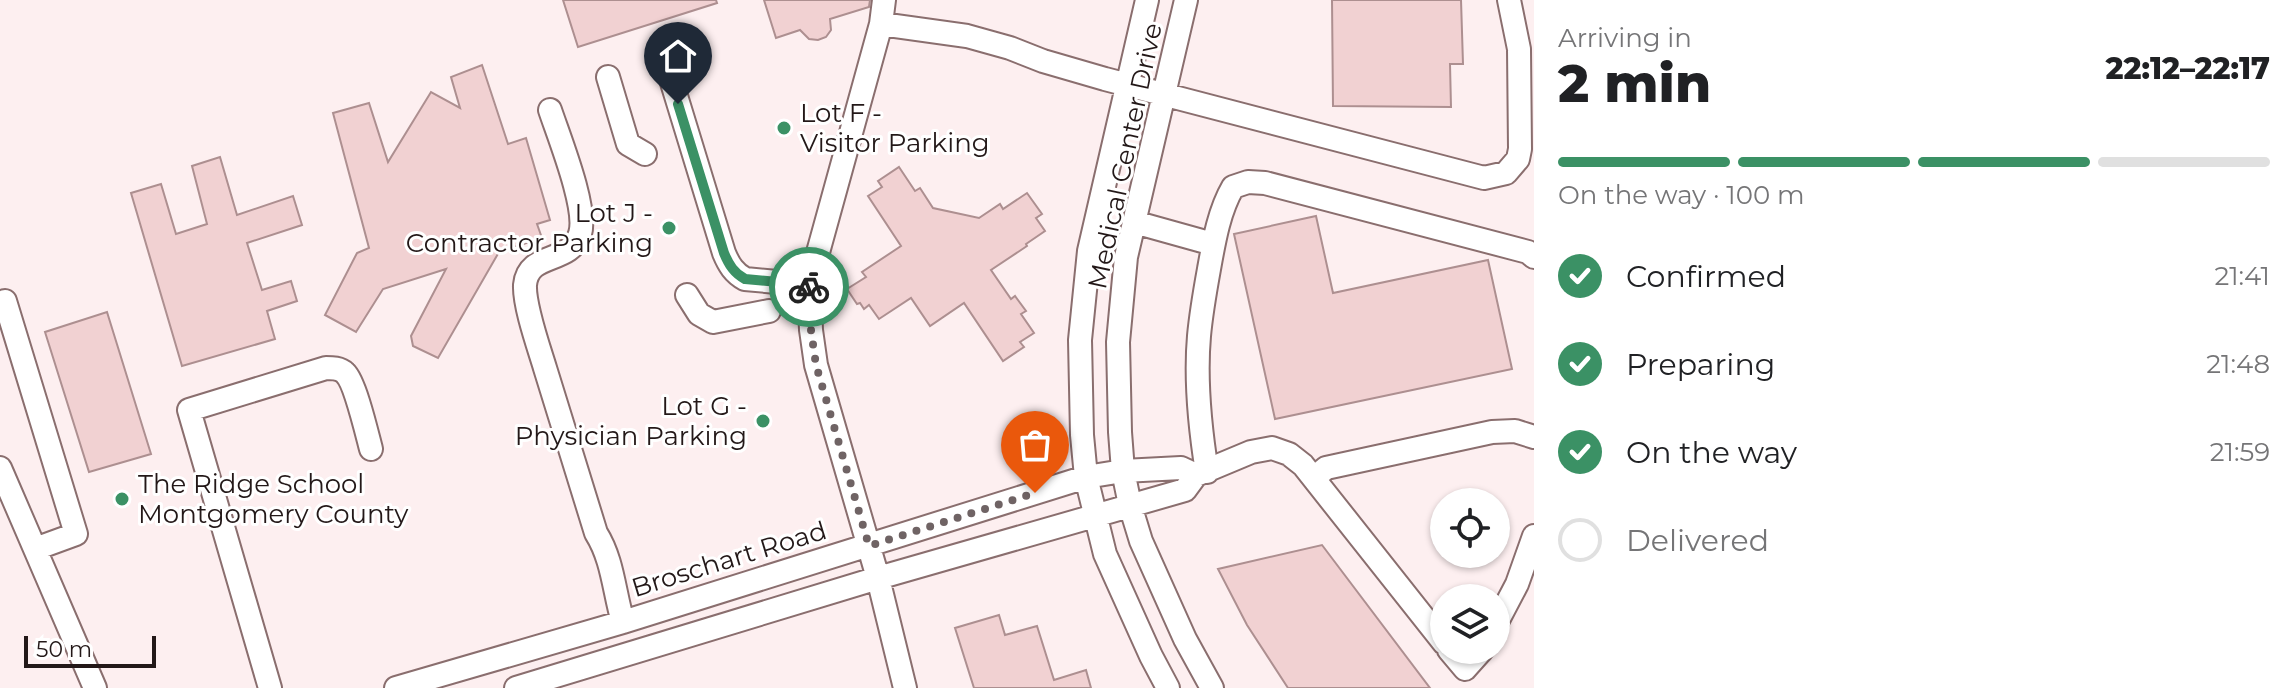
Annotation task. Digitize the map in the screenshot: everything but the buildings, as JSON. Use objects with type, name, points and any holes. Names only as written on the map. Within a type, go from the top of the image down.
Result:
[{"type":"street","points":[[884,0],[881,24],[809,285],[816,365],[878,578],[905,688]]},
{"type":"street","name":"Medical Center Drive","points":[[1147,0],[1089,251],[1080,340],[1082,435],[1086,477],[1105,554],[1168,688]]},
{"type":"street","name":"Medical Center Drive","points":[[1186,0],[1126,257],[1118,342],[1120,432],[1123,471],[1141,541],[1185,639],[1212,688]]},
{"type":"street","points":[[881,24],[967,36],[1127,85],[1484,178],[1506,173],[1518,159],[1520,149],[1519,49],[1509,0]]},
{"type":"street","points":[[662,50],[729,264],[736,274],[745,279],[809,285]]},
{"type":"street","points":[[608,77],[628,144],[645,154]]},
{"type":"street","points":[[550,110],[579,200],[581,233],[567,253],[539,262],[531,270],[525,284],[531,321],[596,533],[610,564],[623,622]]},
{"type":"street","points":[[1201,473],[1199,338],[1213,244],[1226,199],[1233,187],[1248,182],[1265,183],[1528,252],[1534,257]]},
{"type":"street","points":[[1134,222],[1213,244]]},
{"type":"street","points":[[687,295],[699,314],[713,322],[769,311]]},
{"type":"street","points":[[5,301],[76,534],[35,549]]},
{"type":"street","points":[[270,688],[189,410],[326,368],[336,368],[346,373],[352,385],[371,449]]},
{"type":"street","points":[[1314,478],[1326,468],[1492,432],[1515,431],[1534,437]]},
{"type":"street","points":[[516,688],[878,578],[1185,490],[1201,473],[1251,452],[1272,448],[1289,454],[1314,478],[1430,625]]},
{"type":"street","points":[[0,468],[95,688]]},
{"type":"street","name":"Broschart Road","points":[[396,688],[623,622],[1086,477],[1123,471],[1181,468],[1201,473]]},
{"type":"street","points":[[1510,597],[1534,536]]},
{"type":"way so far","points":[[809,287],[816,365],[869,546],[1035,493]]},
{"type":"place","name":"Lot F - Visitor Parking","points":[[784,128]]},
{"type":"place","name":"Lot J - Contractor Parking","points":[[669,228]]},
{"type":"place","name":"Lot G - Physician Parking","points":[[763,421]]},
{"type":"place","name":"The Ridge School Montgomery County","points":[[122,499]]},
{"type":"route","points":[[678,104],[724,253],[736,274],[745,279],[809,287]]}]
